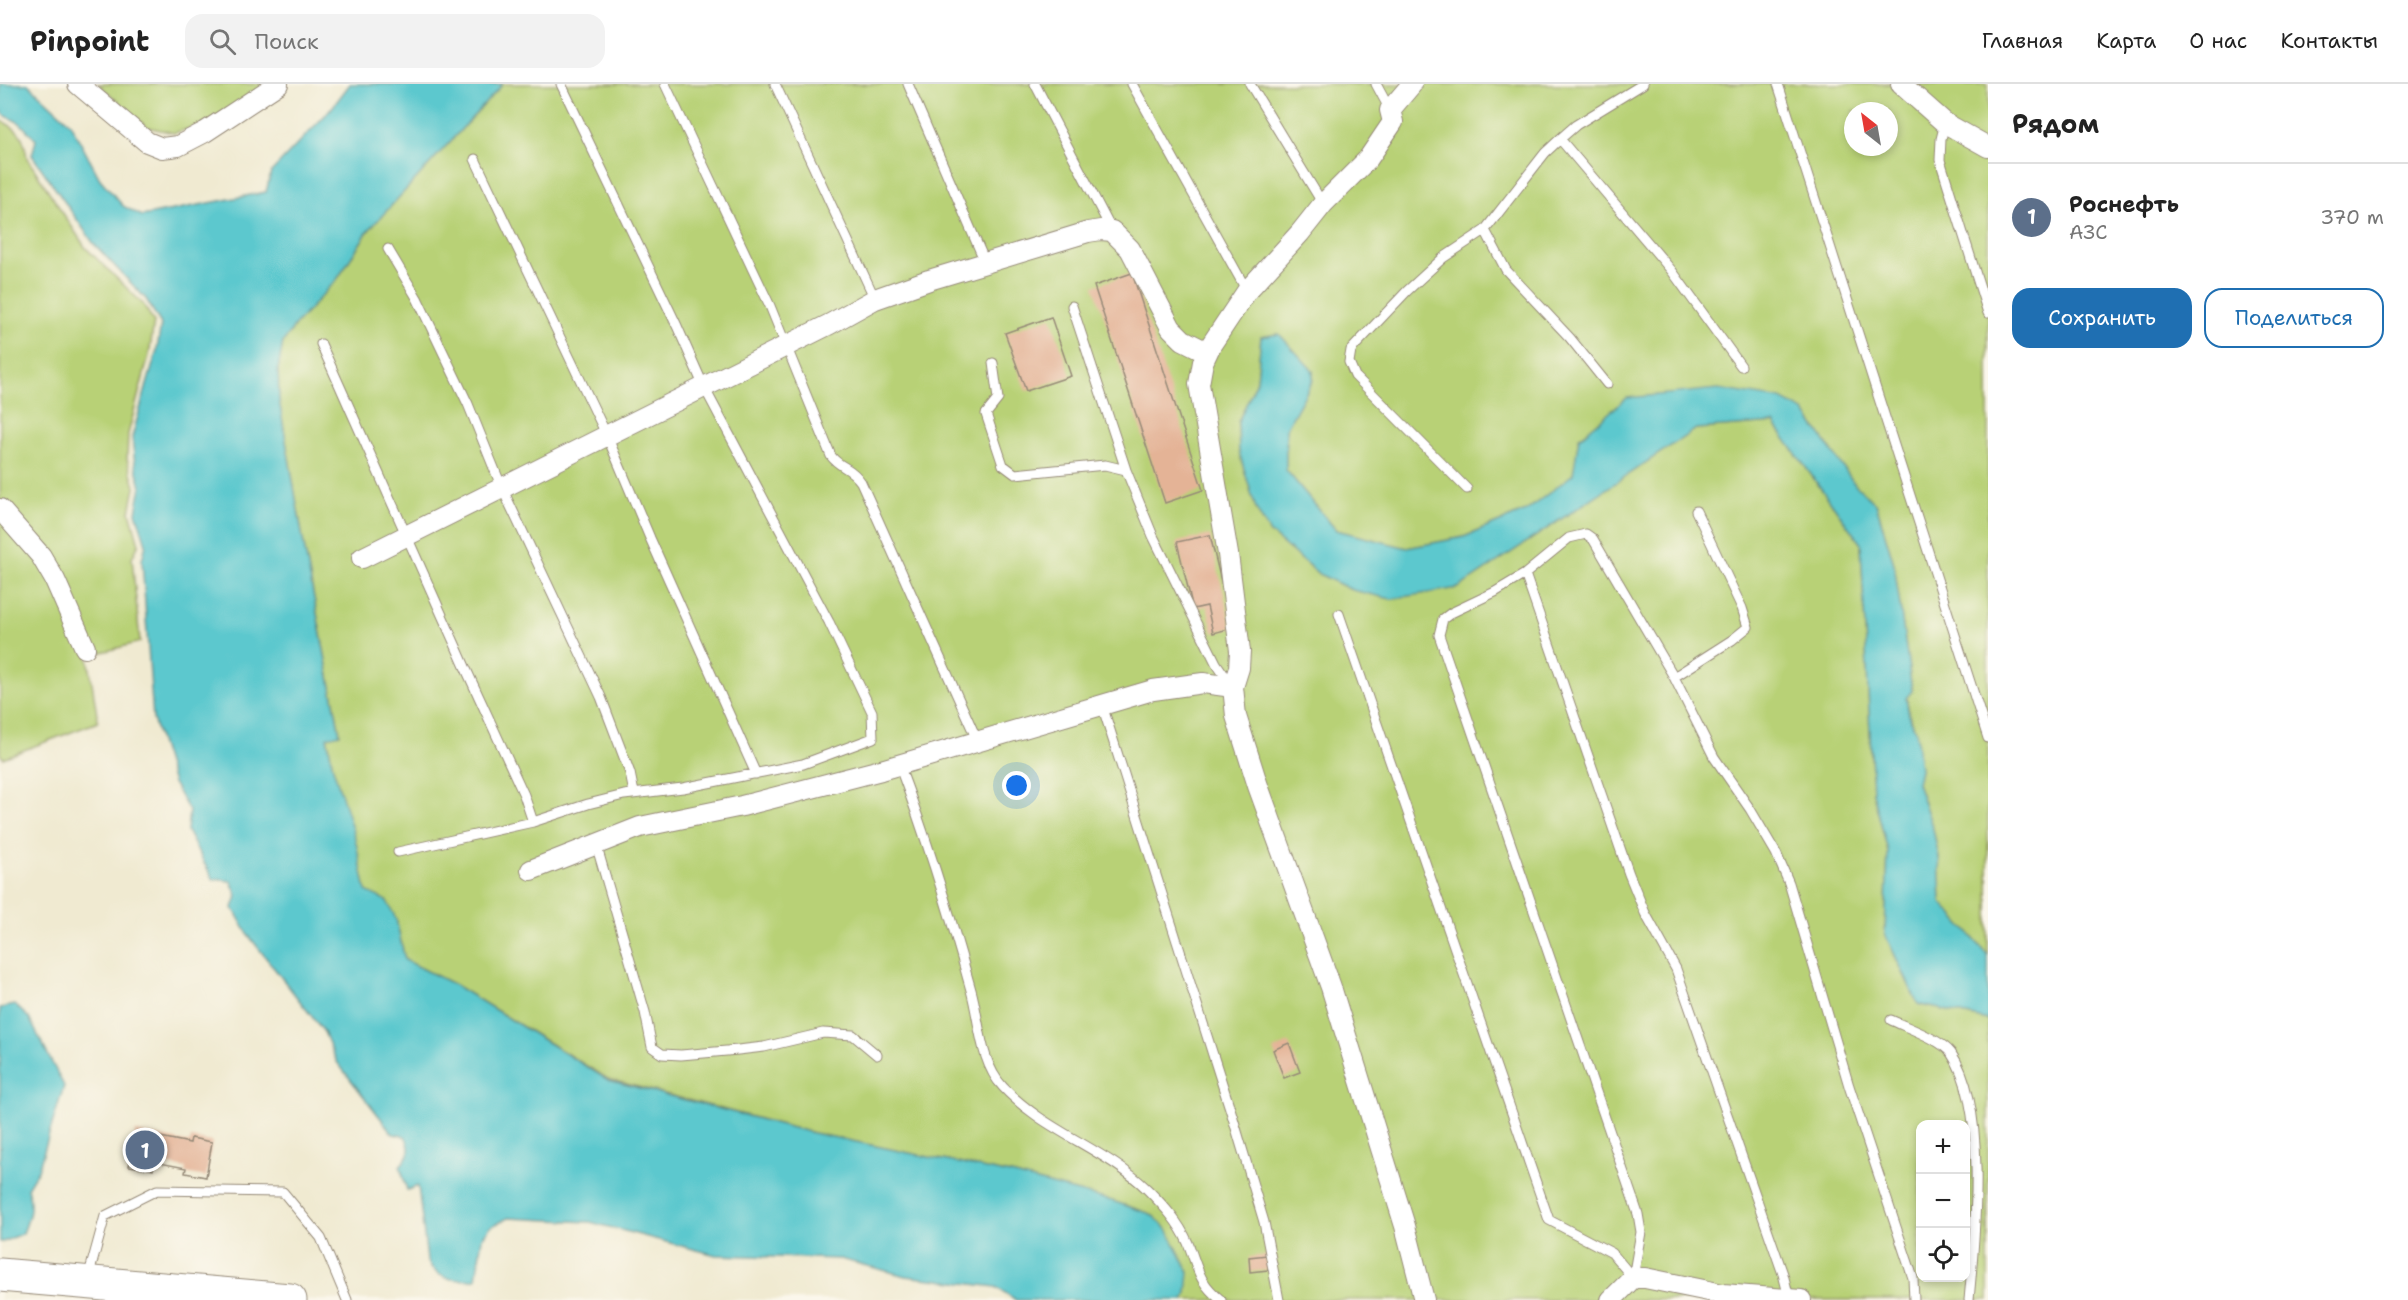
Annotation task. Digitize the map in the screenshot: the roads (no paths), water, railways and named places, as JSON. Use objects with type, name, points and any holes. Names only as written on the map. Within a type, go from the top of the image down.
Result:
[{"type":"highway","points":[[0,1275],[68,1284],[290,1300]]},
{"type":"street","points":[[78,84],[147,142],[162,148],[178,146],[205,132],[278,84]]},
{"type":"street","points":[[1412,84],[1390,110],[1393,122],[1375,149],[1247,291],[1207,352],[1199,384],[1228,554],[1240,651],[1239,668],[1233,687],[1236,717],[1258,786],[1331,987],[1405,1226],[1424,1300]]},
{"type":"street","points":[[1901,84],[1945,123],[1988,147]]},
{"type":"street","points":[[362,558],[785,347],[875,299],[985,262],[1088,232],[1112,231],[1130,249],[1171,328],[1183,340],[1207,352]]},
{"type":"street","points":[[0,509],[41,556],[55,580],[85,648]]},
{"type":"street","points":[[531,870],[640,827],[742,807],[899,765],[1163,688],[1203,683],[1233,687]]},
{"type":"street","points":[[1611,1300],[1633,1278],[1645,1278],[1723,1294],[1795,1299]]},
{"type":"lane","points":[[398,852],[533,822],[588,804],[802,764],[873,738],[872,712],[829,622],[704,387],[561,84]]},
{"type":"lane","points":[[665,84],[770,306],[831,456],[839,465],[853,471],[861,482],[978,742]]},
{"type":"lane","points":[[775,84],[875,299]]},
{"type":"lane","points":[[908,84],[985,262]]},
{"type":"lane","points":[[1035,84],[1112,231]]},
{"type":"lane","points":[[1132,84],[1247,291]]},
{"type":"lane","points":[[1251,84],[1323,204]]},
{"type":"lane","points":[[1376,84],[1390,110]]},
{"type":"lane","points":[[1467,489],[1355,376],[1349,363],[1354,346],[1407,291],[1443,258],[1485,230],[1545,153],[1560,139],[1576,125],[1642,84]]},
{"type":"lane","points":[[1778,84],[1988,738]]},
{"type":"lane","points":[[1945,123],[1941,139],[1940,160],[1988,313]]},
{"type":"lane","points":[[1560,139],[1672,271],[1741,366]]},
{"type":"lane","points":[[475,159],[607,436],[756,774]]},
{"type":"lane","points":[[1485,230],[1506,270],[1570,338],[1607,384]]},
{"type":"lane","points":[[388,249],[417,298],[468,404],[502,488],[601,697],[630,773],[634,794]]},
{"type":"lane","points":[[1072,306],[1126,470],[1153,536],[1216,663],[1233,687]]},
{"type":"lane","points":[[321,344],[524,795],[533,822]]},
{"type":"lane","points":[[993,363],[998,399],[986,414],[1003,465],[1015,474],[1106,465],[1126,470]]},
{"type":"lane","points":[[1674,677],[1732,640],[1748,627],[1742,608],[1696,511]]},
{"type":"lane","points":[[1633,1278],[1641,1232],[1638,1214],[1439,635],[1443,619],[1451,613],[1495,592],[1525,574],[1569,538],[1586,534],[1593,539],[1674,677],[1714,757],[1776,853],[1789,883],[1849,1086],[1913,1278],[1914,1300]]},
{"type":"lane","points":[[1525,574],[1629,874],[1645,913],[1676,969],[1784,1274],[1795,1299]]},
{"type":"lane","points":[[1339,614],[1549,1220],[1612,1253],[1633,1278]]},
{"type":"lane","points":[[1102,705],[1233,1118],[1264,1222],[1280,1300]]},
{"type":"lane","points":[[899,765],[922,828],[962,958],[990,1072],[1004,1089],[1040,1120],[1112,1161],[1145,1188],[1176,1222],[1188,1243],[1198,1275],[1209,1291],[1221,1300]]},
{"type":"lane","points":[[596,844],[645,1012],[652,1047],[662,1054],[681,1055],[764,1047],[823,1033],[853,1035],[877,1055]]},
{"type":"lane","points":[[1891,1020],[1949,1051],[1962,1070],[1974,1110],[1978,1204],[1969,1300]]},
{"type":"lane","points":[[68,1284],[105,1216],[157,1190],[283,1192],[321,1238],[347,1300]]},
{"type":"water","points":[[0,84],[28,84],[70,123],[100,179],[123,206],[142,216],[266,192],[271,172],[331,109],[350,84],[503,84],[368,231],[338,278],[296,324],[283,342],[278,369],[279,400],[340,734],[327,737],[333,768],[355,838],[366,891],[387,901],[396,919],[405,960],[455,985],[608,1080],[813,1133],[1015,1175],[1151,1214],[1167,1229],[1189,1272],[1184,1300],[1016,1300],[996,1287],[906,1276],[840,1259],[716,1255],[590,1222],[508,1218],[490,1227],[482,1238],[476,1279],[447,1278],[431,1267],[427,1260],[418,1186],[407,1190],[400,1166],[409,1152],[405,1136],[393,1134],[337,1062],[324,1032],[249,936],[233,908],[237,896],[231,881],[213,879],[187,831],[189,811],[173,783],[153,719],[142,560],[146,544],[136,512],[141,487],[135,464],[132,437],[157,350],[161,324],[146,299],[94,244],[32,155],[36,140],[20,123],[4,115],[0,109]]},
{"type":"water","points":[[1279,334],[1313,371],[1313,380],[1286,429],[1286,470],[1336,530],[1407,548],[1464,537],[1526,511],[1573,474],[1579,438],[1627,398],[1718,389],[1781,399],[1804,411],[1856,486],[1876,504],[1894,564],[1912,691],[1906,698],[1910,721],[1916,730],[1920,769],[1917,783],[1933,829],[1939,858],[1941,902],[1988,955],[1988,1020],[1918,1004],[1885,934],[1888,851],[1873,793],[1861,544],[1774,423],[1696,429],[1458,588],[1391,599],[1352,590],[1319,574],[1270,533],[1256,509],[1239,452],[1238,422],[1257,381],[1261,337]]},
{"type":"water","points":[[15,1005],[29,1018],[64,1086],[38,1170],[27,1188],[30,1211],[23,1233],[0,1242],[0,1008]]},
{"type":"place","name":"Роснефть","points":[[145,1150]]}]
